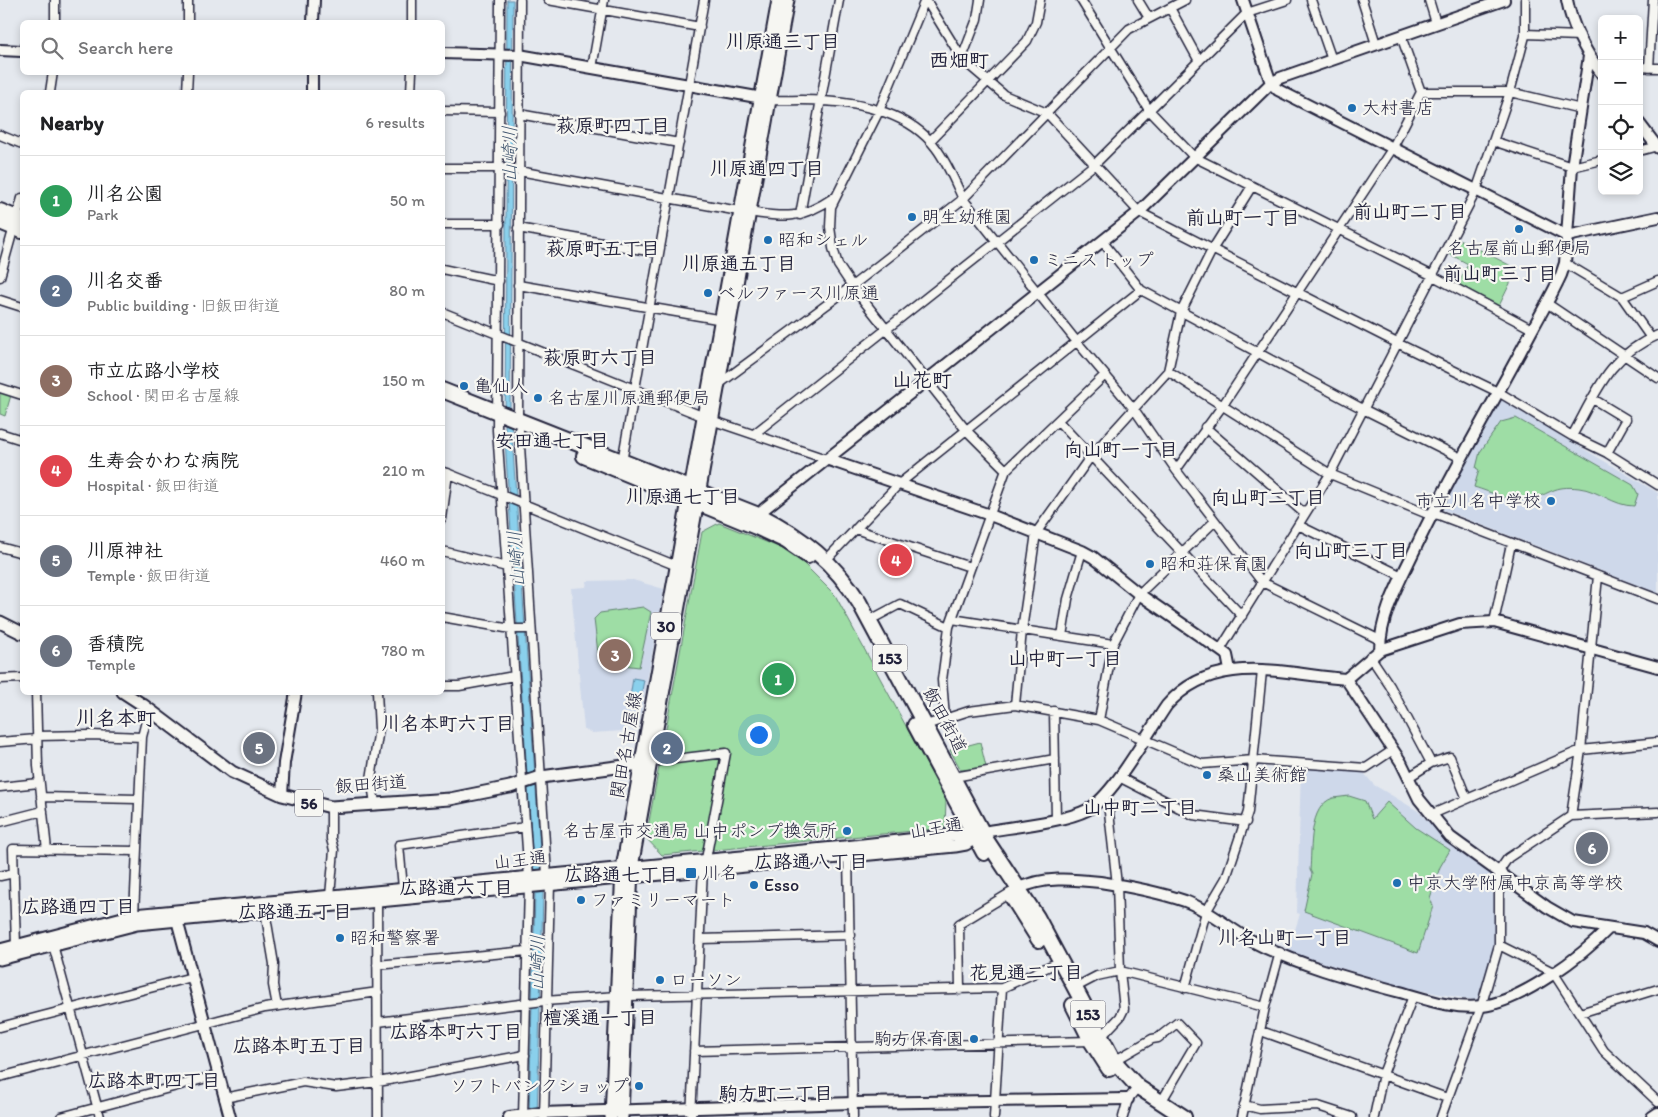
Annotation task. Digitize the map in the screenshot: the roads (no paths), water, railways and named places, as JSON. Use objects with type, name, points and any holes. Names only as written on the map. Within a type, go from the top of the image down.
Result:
[{"type":"highway","points":[[0,211],[19,224]]},
{"type":"highway","points":[[0,222],[19,224]]},
{"type":"highway","name":"飯田街道","points":[[445,391],[498,417]]},
{"type":"highway","name":"飯田街道","points":[[445,400],[622,462],[693,496]]},
{"type":"highway","name":"飯田街道","points":[[517,424],[693,496],[758,521],[788,530],[826,560],[847,583],[870,620],[954,777],[976,835]]},
{"type":"highway","name":"飯田街道","points":[[758,521],[810,557],[843,593],[976,835],[1050,940],[1074,988],[1109,1069],[1145,1104],[1168,1117]]},
{"type":"highway","name":"飯田街道","points":[[1014,891],[1052,965],[1096,1039],[1114,1061],[1133,1093],[1160,1104],[1184,1117]]},
{"type":"main road","name":"関田名古屋線","points":[[645,763],[764,99],[778,0]]},
{"type":"main road","name":"関田名古屋線","points":[[764,99],[788,0]]},
{"type":"main road","name":"関田名古屋線","points":[[707,418],[719,384],[725,321]]},
{"type":"main road","name":"関田名古屋線","points":[[617,1114],[627,872],[677,566],[693,496]]},
{"type":"main road","points":[[0,622],[20,631]]},
{"type":"main road","name":"飯田街道","points":[[127,695],[232,772],[282,795],[332,807],[450,799],[510,787],[540,778],[645,763]]},
{"type":"main road","name":"山王通","points":[[704,864],[848,856],[955,846],[976,835]]},
{"type":"main road","name":"山王通","points":[[0,950],[134,915],[330,896],[377,896],[403,888],[548,880],[976,835]]},
{"type":"main road","name":"山王通","points":[[0,959],[137,924],[265,911],[377,896],[530,881]]},
{"type":"street","points":[[55,0],[55,20]]},
{"type":"street","points":[[188,0],[188,20]]},
{"type":"street","points":[[313,20],[314,0]]},
{"type":"street","points":[[412,0],[412,20]]},
{"type":"street","points":[[500,0],[498,417],[514,676],[530,881],[523,1116]]},
{"type":"street","points":[[520,0],[517,171],[517,424],[548,880],[543,1114]]},
{"type":"street","points":[[548,0],[700,27]]},
{"type":"street","points":[[592,68],[604,0]]},
{"type":"street","points":[[622,462],[704,0]]},
{"type":"street","points":[[800,215],[839,0]]},
{"type":"street","points":[[926,0],[962,58],[1004,95],[1047,112],[1139,212],[1500,393],[1572,436],[1607,453],[1658,485]]},
{"type":"street","points":[[926,0],[879,110],[833,198],[830,218],[832,248],[838,265],[852,286],[966,430],[1006,470]]},
{"type":"street","points":[[962,58],[977,18],[980,0]]},
{"type":"street","points":[[930,141],[1027,41],[1036,22],[1040,0]]},
{"type":"street","points":[[1081,0],[1088,15],[1149,110],[1194,157],[1433,276],[1532,329]]},
{"type":"street","points":[[1138,0],[1149,18]]},
{"type":"street","points":[[719,384],[852,286],[963,199],[1129,29],[1185,0]]},
{"type":"street","points":[[1243,0],[1271,83],[1278,90],[1567,236],[1658,217]]},
{"type":"street","points":[[754,434],[1096,164],[1247,13],[1287,0]]},
{"type":"street","points":[[1311,0],[1332,60]]},
{"type":"street","points":[[1362,0],[1376,44]]},
{"type":"street","points":[[1429,0],[1436,23]]},
{"type":"street","points":[[758,521],[764,509],[1139,212],[1271,83],[1280,78],[1504,0]]},
{"type":"street","points":[[1220,650],[1330,474],[1476,191],[1510,92],[1525,34],[1525,0]]},
{"type":"street","points":[[1566,0],[1589,56],[1598,66]]},
{"type":"street","points":[[1649,68],[1652,0]]},
{"type":"street","points":[[1170,8],[1199,61]]},
{"type":"street","points":[[1525,34],[1580,36]]},
{"type":"street","points":[[1176,470],[1205,427],[1223,405],[1256,352],[1392,149],[1421,92],[1401,36]]},
{"type":"street","points":[[0,50],[20,50]]},
{"type":"street","points":[[445,53],[501,53],[519,55],[764,99],[821,100],[850,103],[879,110],[897,118],[930,141],[951,172],[963,199],[1077,342],[1134,409],[1176,470],[1262,582],[1380,645],[1460,624],[1494,622],[1658,667]]},
{"type":"street","points":[[976,835],[1086,811],[1103,798],[1175,696],[1195,681],[1230,670],[1262,670],[1346,679],[1380,645],[1390,605],[1432,514],[1461,458],[1500,393],[1532,329],[1548,304],[1565,263],[1572,167],[1589,56]]},
{"type":"street","points":[[1643,67],[1658,68]]},
{"type":"street","points":[[50,90],[53,75]]},
{"type":"street","points":[[187,90],[188,75]]},
{"type":"street","points":[[312,75],[312,90]]},
{"type":"street","points":[[411,90],[412,75]]},
{"type":"street","points":[[1421,92],[1510,92],[1581,109]]},
{"type":"street","points":[[445,112],[500,112]]},
{"type":"street","points":[[519,114],[679,143]]},
{"type":"street","points":[[1643,128],[1658,147],[1643,149]]},
{"type":"street","points":[[0,135],[20,143]]},
{"type":"street","points":[[1493,140],[1572,167],[1598,161]]},
{"type":"street","points":[[445,168],[500,168],[788,218],[815,210],[833,198]]},
{"type":"street","points":[[1015,705],[1022,630],[1036,533],[1091,456],[1168,371],[1181,312],[1212,250],[1252,186]]},
{"type":"street","points":[[0,278],[19,224]]},
{"type":"street","points":[[445,224],[500,224]]},
{"type":"street","points":[[518,228],[659,253]]},
{"type":"street","points":[[1102,241],[1141,290],[1363,409],[1461,458]]},
{"type":"street","points":[[1565,263],[1622,297],[1655,336],[1624,354],[1608,372],[1572,436]]},
{"type":"street","points":[[445,270],[499,281]]},
{"type":"street","points":[[1622,297],[1658,281]]},
{"type":"street","points":[[518,285],[725,321]]},
{"type":"street","points":[[826,560],[899,484],[1141,290]]},
{"type":"street","points":[[0,300],[20,306]]},
{"type":"street","points":[[1548,304],[1658,378]]},
{"type":"street","points":[[445,313],[707,418],[990,515],[1082,551],[1093,557],[1138,594],[1227,655],[1230,670]]},
{"type":"street","points":[[1168,371],[1330,474],[1658,599]]},
{"type":"street","points":[[945,718],[942,680],[951,623],[1006,470],[1105,375]]},
{"type":"street","points":[[0,388],[20,394]]},
{"type":"street","points":[[1593,399],[1626,419],[1607,453]]},
{"type":"street","points":[[1058,421],[1242,616]]},
{"type":"street","points":[[1205,427],[1305,514]]},
{"type":"street","points":[[0,433],[20,439]]},
{"type":"street","points":[[445,472],[677,566]]},
{"type":"street","points":[[1099,720],[1113,644],[1138,594],[1215,520]]},
{"type":"street","points":[[1298,525],[1402,576]]},
{"type":"street","points":[[855,529],[970,568]]},
{"type":"street","points":[[1494,622],[1512,544]]},
{"type":"street","points":[[0,547],[20,552]]},
{"type":"street","points":[[1062,636],[1068,599],[1082,551]]},
{"type":"street","points":[[445,552],[507,567]]},
{"type":"street","points":[[1571,816],[1581,750],[1589,648],[1598,576]]},
{"type":"street","points":[[870,620],[900,604],[951,623],[1022,630],[1113,644]]},
{"type":"street","points":[[445,618],[511,629],[531,629]]},
{"type":"street","points":[[1370,656],[1390,686],[1432,763]]},
{"type":"street","points":[[1186,988],[1206,912],[1226,878],[1246,822],[1262,670]]},
{"type":"street","points":[[445,686],[459,686],[514,676]]},
{"type":"street","points":[[0,679],[20,678]]},
{"type":"street","points":[[1346,679],[1393,750],[1419,799],[1430,815],[1450,837],[1547,907],[1573,922],[1644,933],[1658,941]]},
{"type":"street","points":[[36,695],[40,783],[47,850]]},
{"type":"street","points":[[282,795],[284,763],[295,695]]},
{"type":"street","points":[[375,803],[371,779],[379,729],[377,695]]},
{"type":"street","points":[[926,725],[969,711],[1015,705],[1099,720],[1202,764],[1254,760],[1366,768],[1393,750]]},
{"type":"street","points":[[134,915],[142,737],[149,710]]},
{"type":"street","points":[[1054,712],[1056,819]]},
{"type":"street","points":[[0,742],[91,734],[142,737]]},
{"type":"street","points":[[1430,815],[1581,750],[1658,742]]},
{"type":"street","points":[[645,763],[726,753],[704,864],[691,1113]]},
{"type":"street","points":[[1409,777],[1432,763],[1450,757],[1467,799]]},
{"type":"street","points":[[954,777],[1055,759]]},
{"type":"street","points":[[1119,777],[1193,815],[1246,822]]},
{"type":"street","points":[[0,787],[40,783]]},
{"type":"street","points":[[41,797],[138,799]]},
{"type":"street","points":[[694,1051],[1000,1045],[1096,1039],[1120,1017],[1124,1009],[1120,971],[1117,885],[1108,803],[1103,798]]},
{"type":"street","points":[[330,896],[334,850],[331,838],[332,807]]},
{"type":"street","points":[[0,822],[43,811]]},
{"type":"street","points":[[1441,1117],[1481,1006],[1499,946],[1499,871],[1508,858],[1571,816],[1658,812]]},
{"type":"street","points":[[403,888],[399,845],[525,827]]},
{"type":"street","points":[[16,946],[13,849],[136,852]]},
{"type":"street","points":[[848,856],[853,1117]]},
{"type":"street","points":[[0,876],[14,872]]},
{"type":"street","points":[[960,990],[959,924],[1029,883],[1050,880],[1089,881],[1117,885],[1185,901],[1250,940],[1333,974],[1458,1006],[1481,1006],[1523,993],[1598,939],[1609,928]]},
{"type":"street","points":[[377,896],[378,1117]]},
{"type":"street","points":[[265,911],[277,1006]]},
{"type":"street","points":[[177,920],[230,1117]]},
{"type":"street","points":[[700,939],[851,935]]},
{"type":"street","points":[[53,945],[72,1008],[100,1117]]},
{"type":"street","points":[[1499,946],[1553,972],[1604,1051],[1658,1102]]},
{"type":"street","points":[[377,965],[527,951]]},
{"type":"street","points":[[1242,1117],[1265,1007],[1280,952]]},
{"type":"street","points":[[378,1022],[546,1001],[622,996],[851,993],[1002,988],[1052,965]]},
{"type":"street","points":[[1074,988],[1097,976],[1120,971],[1265,1007]]},
{"type":"street","points":[[0,1027],[192,977]]},
{"type":"street","points":[[994,1117],[1000,1045],[1002,988]]},
{"type":"street","points":[[1580,1013],[1658,989]]},
{"type":"street","points":[[0,1077],[277,1006],[378,992]]},
{"type":"street","points":[[1374,1117],[1383,1074],[1413,996]]},
{"type":"street","points":[[1114,1061],[1152,1039],[1158,1038],[1177,1023],[1196,1043],[1160,1104]]},
{"type":"street","points":[[1261,1031],[1447,1098]]},
{"type":"street","points":[[224,1098],[302,1082],[336,1087],[378,1082],[525,1055]]},
{"type":"street","points":[[61,1117],[218,1075]]},
{"type":"street","points":[[509,1117],[543,1114],[691,1113],[852,1103],[995,1102],[1133,1093],[1123,1117]]},
{"type":"street","points":[[1244,1105],[1260,1109],[1318,1106],[1352,1117]]},
{"type":"street","points":[[1652,1117],[1658,1113]]},
{"type":"water","name":"山崎川","points":[[507,0],[513,0],[510,407],[543,894],[537,1117],[529,1117],[535,895],[505,440]]},
{"type":"water","points":[[633,678],[644,680],[639,706],[629,704]]},
{"type":"place","name":"大村書店","points":[[1352,108]]},
{"type":"place","name":"明生幼稚園","points":[[912,217]]},
{"type":"place","name":"名古屋前山郵便局","points":[[1519,229]]},
{"type":"place","name":"昭和シェル","points":[[768,240]]},
{"type":"place","name":"ミニストップ","points":[[1034,260]]},
{"type":"place","name":"ベルファース川原通","points":[[708,293]]},
{"type":"place","name":"亀仙人","points":[[464,386]]},
{"type":"place","name":"名古屋川原通郵便局","points":[[538,398]]},
{"type":"place","name":"市立川名中学校","points":[[1551,501]]},
{"type":"place","name":"生寿会かわな病院","points":[[896,560]]},
{"type":"place","name":"昭和荘保育園","points":[[1150,564]]},
{"type":"place","name":"市立広路小学校","points":[[615,655]]},
{"type":"place","name":"川名公園","points":[[778,679]]},
{"type":"place","name":"川原神社","points":[[259,748]]},
{"type":"place","name":"川名交番","points":[[667,748]]},
{"type":"place","name":"桑山美術館","points":[[1207,775]]},
{"type":"place","name":"名古屋市交通局 山中ポンプ換気所","points":[[847,831]]},
{"type":"place","name":"香積院","points":[[1592,848]]},
{"type":"place","name":"川名","points":[[691,873]]},
{"type":"place","name":"中京大学附属中京高等学校","points":[[1397,883]]},
{"type":"place","name":"Esso","points":[[754,885]]},
{"type":"place","name":"ファミリーマート","points":[[581,900]]},
{"type":"place","name":"昭和警察署","points":[[340,938]]},
{"type":"place","name":"ローソン","points":[[660,980]]},
{"type":"place","name":"駒方保育園","points":[[974,1039]]},
{"type":"place","name":"ソフトバンクショップ","points":[[639,1086]]},
{"type":"district","name":"川原通三丁目","points":[[783,41]]},
{"type":"district","name":"西畑町","points":[[959,60]]},
{"type":"district","name":"萩原町四丁目","points":[[613,125]]},
{"type":"district","name":"川原通四丁目","points":[[767,168]]},
{"type":"district","name":"前山町二丁目","points":[[1410,211]]},
{"type":"district","name":"前山町一丁目","points":[[1243,217]]},
{"type":"district","name":"萩原町五丁目","points":[[603,248]]},
{"type":"district","name":"川原通五丁目","points":[[739,263]]},
{"type":"district","name":"前山町三丁目","points":[[1500,273]]},
{"type":"district","name":"萩原町六丁目","points":[[600,357]]},
{"type":"district","name":"山花町","points":[[922,380]]},
{"type":"district","name":"安田通七丁目","points":[[552,440]]},
{"type":"district","name":"向山町一丁目","points":[[1121,449]]},
{"type":"district","name":"川原通七丁目","points":[[683,496]]},
{"type":"district","name":"向山町二丁目","points":[[1268,497]]},
{"type":"district","name":"向山町三丁目","points":[[1351,550]]},
{"type":"district","name":"山中町一丁目","points":[[1065,658]]},
{"type":"district","name":"川名本町","points":[[116,718]]},
{"type":"district","name":"川名本町六丁目","points":[[448,723]]},
{"type":"district","name":"山中町二丁目","points":[[1140,807]]},
{"type":"district","name":"広路通八丁目","points":[[811,861]]},
{"type":"district","name":"広路通七丁目","points":[[621,874]]},
{"type":"district","name":"広路通六丁目","points":[[456,887]]},
{"type":"district","name":"広路通四丁目","points":[[78,906]]},
{"type":"district","name":"広路通五丁目","points":[[295,911]]},
{"type":"district","name":"川名山町一丁目","points":[[1285,937]]},
{"type":"district","name":"花見通二丁目","points":[[1026,972]]},
{"type":"district","name":"檀溪通一丁目","points":[[600,1017]]},
{"type":"district","name":"広路本町六丁目","points":[[456,1031]]},
{"type":"district","name":"広路本町五丁目","points":[[299,1045]]},
{"type":"district","name":"広路本町四丁目","points":[[154,1080]]},
{"type":"district","name":"駒方町二丁目","points":[[776,1093]]}]
